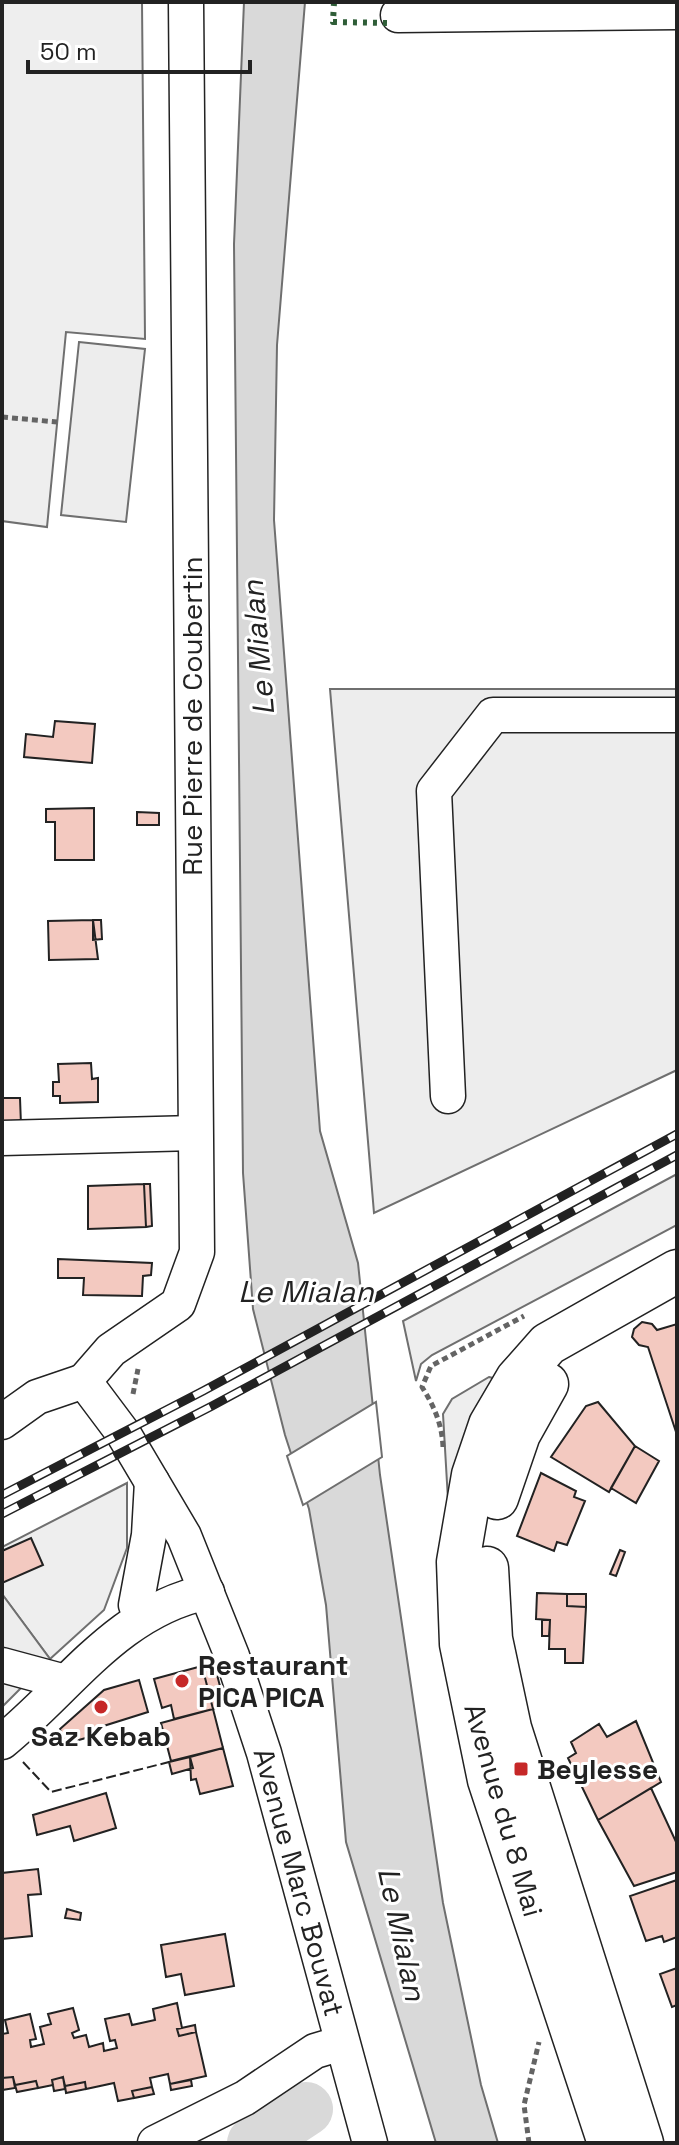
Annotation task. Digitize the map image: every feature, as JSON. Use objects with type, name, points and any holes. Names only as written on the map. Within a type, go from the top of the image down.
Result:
[{"type":"main road","name":"Avenue du 8 Mai","points":[[609,2143],[489,1780],[468,1687],[458,1596],[463,1521],[490,1425],[517,1379],[548,1344],[589,1324],[677,1271]]},
{"type":"main road","name":"Avenue du 8 Mai","points":[[589,1324],[545,1388],[519,1434],[501,1478],[491,1521],[486,1598],[498,1682],[521,1769],[642,2143]]},
{"type":"street","name":"Rue Pierre de Coubertin","points":[[84,1381],[111,1350],[178,1304],[197,1252],[186,2]]},
{"type":"street","points":[[398,15],[601,7],[677,12]]},
{"type":"street","points":[[448,1096],[434,791],[493,715],[677,715]]},
{"type":"street","points":[[2,1138],[195,1133]]},
{"type":"street","points":[[2,1422],[37,1397],[84,1381]]},
{"type":"street","name":"Avenue Marc Bouvat","points":[[84,1381],[123,1433],[184,1536],[243,1684],[370,2143]]},
{"type":"street","points":[[127,1619],[149,1535],[152,1482]]},
{"type":"street","points":[[2,1742],[127,1619],[159,1567],[184,1536]]},
{"type":"street","points":[[127,1619],[207,1592]]},
{"type":"street","points":[[2,1665],[65,1682]]},
{"type":"street","points":[[155,2143],[245,2098],[315,2051],[342,2043]]},
{"type":"path","points":[[2,417],[57,422]]},
{"type":"path","points":[[132,1396],[139,1365]]},
{"type":"shaded area","points":[[2,2],[142,2],[145,339],[66,332],[47,527],[2,521]]},
{"type":"shaded area","points":[[79,342],[145,349],[126,522],[61,515]]},
{"type":"shaded area","points":[[330,689],[677,689],[677,1070],[374,1213]]},
{"type":"shaded area","points":[[677,1174],[677,1225],[432,1355],[421,1364],[416,1381],[403,1321]]},
{"type":"shaded area","points":[[489,1377],[493,1378],[448,1500],[443,1414],[452,1399]]},
{"type":"shaded area","points":[[127,1483],[127,1548],[104,1610],[50,1659],[2,1594],[2,1547]]},
{"type":"shaded area","points":[[2,1594],[50,1659],[2,1707]]},
{"type":"water","name":"Le Mialan","points":[[244,2],[305,2],[277,345],[274,520],[320,1131],[358,1263],[380,1475],[443,1903],[481,2085],[498,2143],[436,2143],[346,1842],[326,1605],[309,1509],[285,1435],[253,1309],[243,1173],[234,244]]},
{"type":"pier","points":[[376,1402],[382,1457],[303,1505],[287,1456]]},
{"type":"building","points":[[55,721],[95,724],[92,763],[24,757],[26,734],[53,737]]},
{"type":"building","points":[[94,808],[94,860],[55,860],[55,822],[46,822],[46,809]]},
{"type":"building","points":[[137,812],[159,813],[159,825],[137,825]]},
{"type":"building","points":[[93,920],[98,959],[49,960],[48,921]]},
{"type":"building","points":[[93,920],[101,920],[102,939],[93,940]]},
{"type":"building","points":[[91,1063],[92,1079],[98,1078],[98,1102],[60,1103],[60,1096],[53,1096],[53,1082],[59,1082],[58,1064]]},
{"type":"building","points":[[2,1098],[20,1098],[21,1125],[2,1125]]},
{"type":"building","points":[[144,1184],[150,1184],[152,1226],[146,1227]]},
{"type":"building","points":[[144,1184],[146,1227],[88,1229],[88,1186]]},
{"type":"building","points":[[58,1259],[152,1263],[151,1275],[143,1276],[142,1296],[83,1295],[84,1278],[58,1278]]},
{"type":"building","points":[[642,1322],[652,1324],[657,1330],[677,1324],[677,1435],[648,1347],[639,1345],[632,1337],[634,1329]]},
{"type":"building","points":[[598,1402],[635,1446],[609,1492],[551,1457],[586,1406]]},
{"type":"building","points":[[635,1446],[659,1461],[636,1503],[611,1488]]},
{"type":"building","points":[[541,1473],[576,1491],[574,1497],[585,1501],[567,1545],[557,1542],[554,1551],[517,1536]]},
{"type":"building","points":[[31,1538],[43,1565],[2,1583],[2,1551]]},
{"type":"building","points":[[620,1550],[625,1552],[616,1576],[610,1574]]},
{"type":"building","points":[[537,1593],[567,1594],[567,1606],[586,1607],[583,1663],[565,1663],[565,1649],[549,1649],[550,1620],[536,1619]]},
{"type":"building","points":[[567,1594],[586,1594],[586,1607],[567,1606]]},
{"type":"building","points":[[542,1620],[550,1620],[549,1636],[542,1636]]},
{"type":"building","points":[[204,1656],[216,1671],[225,1705],[213,1709],[202,1666]]},
{"type":"building","points":[[202,1666],[213,1709],[174,1719],[171,1705],[162,1708],[154,1679]]},
{"type":"building","points":[[139,1680],[148,1712],[94,1729],[96,1735],[65,1744],[60,1729],[104,1690]]},
{"type":"building","points":[[213,1709],[223,1748],[171,1761],[161,1723]]},
{"type":"building","points":[[636,1721],[661,1782],[598,1820],[568,1758],[576,1753],[571,1742],[599,1724],[607,1737]]},
{"type":"building","points":[[223,1748],[233,1786],[200,1794],[196,1779],[191,1780],[190,1757]]},
{"type":"building","points":[[190,1757],[193,1768],[172,1774],[169,1762]]},
{"type":"building","points":[[651,1788],[677,1844],[677,1872],[634,1886],[598,1820]]},
{"type":"building","points":[[106,1793],[116,1828],[74,1841],[70,1826],[37,1835],[33,1815]]},
{"type":"building","points":[[38,1869],[41,1894],[28,1895],[32,1936],[2,1939],[2,1873]]},
{"type":"building","points":[[677,1880],[677,1937],[664,1942],[662,1936],[646,1941],[630,1896]]},
{"type":"building","points":[[67,1909],[81,1913],[80,1920],[65,1918]]},
{"type":"building","points":[[225,1934],[234,1986],[185,1995],[181,1974],[166,1977],[161,1945]]},
{"type":"building","points":[[677,1968],[677,2005],[672,2007],[660,1974]]},
{"type":"building","points":[[177,2003],[182,2028],[177,2029],[179,2036],[196,2032],[206,2076],[170,2084],[168,2074],[150,2078],[152,2087],[132,2091],[134,2098],[118,2101],[114,2083],[86,2089],[85,2082],[65,2086],[63,2077],[52,2080],[53,2085],[38,2088],[36,2081],[15,2085],[13,2077],[2,2078],[2,2034],[8,2033],[5,2020],[30,2014],[36,2039],[30,2040],[31,2047],[44,2044],[40,2027],[51,2024],[48,2014],[73,2008],[79,2030],[72,2033],[74,2038],[86,2035],[89,2047],[103,2043],[104,2051],[117,2048],[115,2040],[110,2041],[105,2019],[129,2014],[132,2025],[155,2020],[153,2009]]},
{"type":"building","points":[[195,2025],[196,2032],[179,2036],[177,2029]]},
{"type":"building","points":[[13,2077],[15,2088],[2,2090],[2,2078]]},
{"type":"building","points":[[63,2077],[65,2089],[54,2091],[52,2080]]},
{"type":"building","points":[[191,2080],[192,2086],[171,2090],[170,2084]]},
{"type":"building","points":[[36,2081],[38,2088],[17,2092],[15,2085]]},
{"type":"building","points":[[85,2082],[86,2089],[66,2093],[65,2086]]},
{"type":"building","points":[[152,2087],[154,2094],[134,2098],[132,2091]]},
{"type":"waterway","points":[[254,2143],[306,2109]]},
{"type":"railway","points":[[2,1495],[203,1391],[677,1134]]},
{"type":"railway","points":[[2,1514],[212,1406],[677,1155]]},
{"type":"hedge","points":[[334,2],[333,22],[389,23]]},
{"type":"fence","points":[[23,1762],[51,1792],[169,1762]]},
{"type":"place","name":"Restaurant PICA PICA","points":[[182,1681]]},
{"type":"place","name":"Saz Kebab","points":[[101,1707]]},
{"type":"place","name":"Beylesse","points":[[521,1769]]}]
